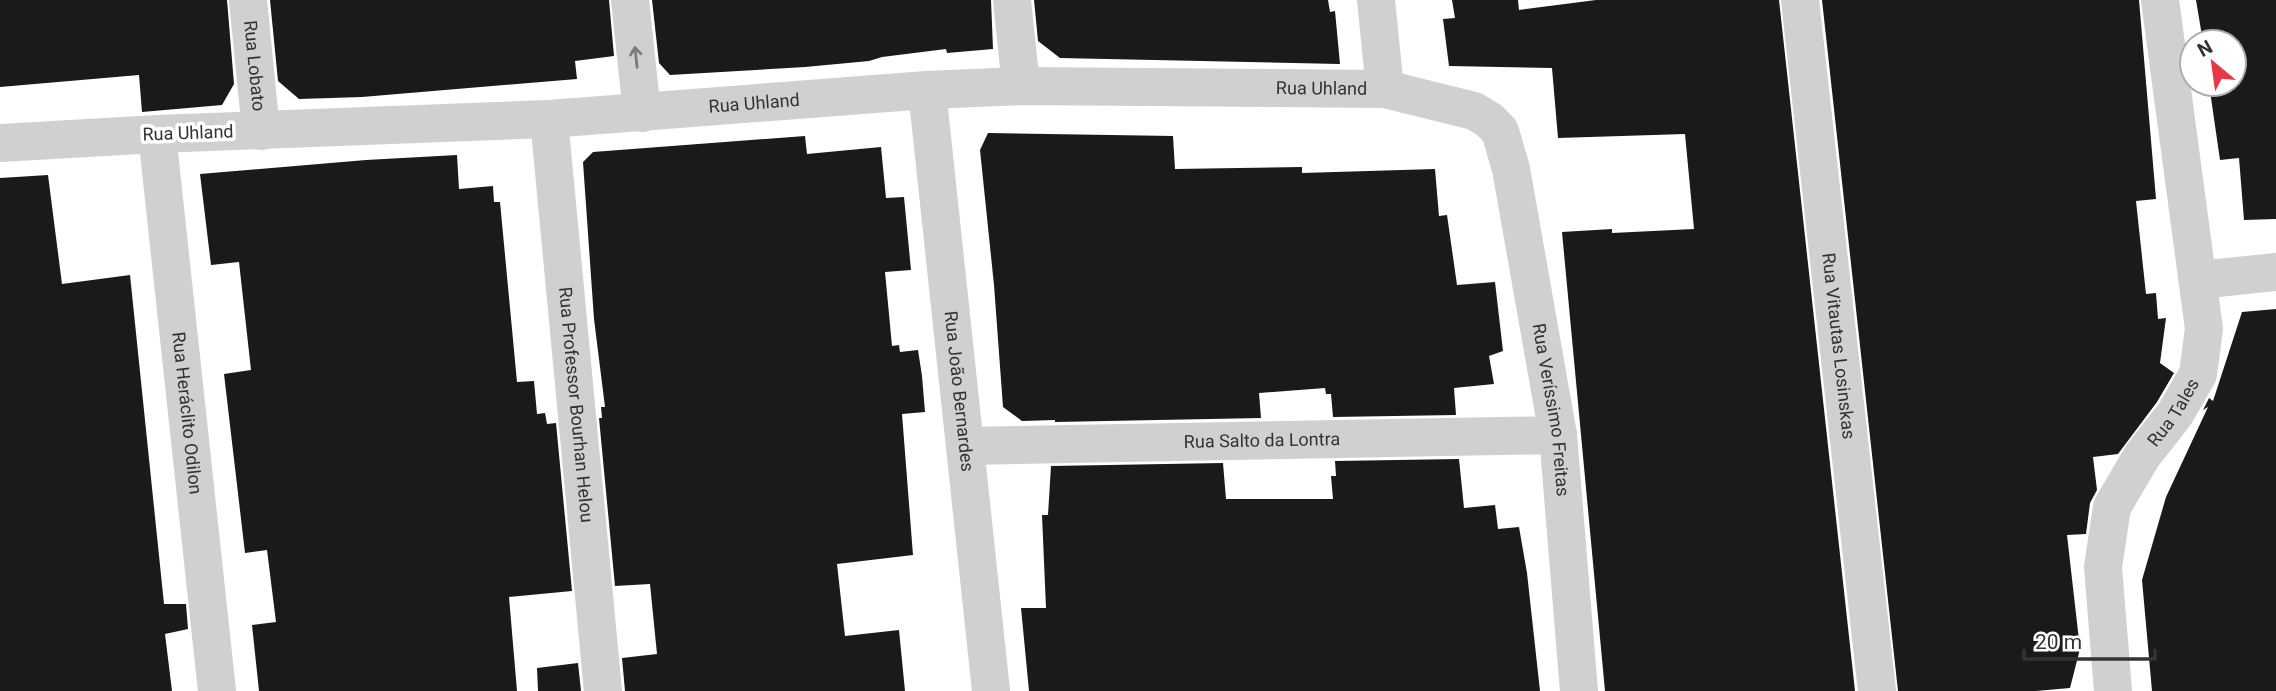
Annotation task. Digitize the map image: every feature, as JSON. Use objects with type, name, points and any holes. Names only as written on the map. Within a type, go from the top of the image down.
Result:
[{"type":"street","name":"Rua Lobato","points":[[248,0],[261,131]]},
{"type":"street","points":[[630,0],[642,113]]},
{"type":"street","points":[[1012,0],[1021,86]]},
{"type":"street","points":[[1376,0],[1385,89]]},
{"type":"street","name":"Rua Vitautas Losinskas","points":[[1800,0],[1877,691]]},
{"type":"street","name":"Rua Tales","points":[[2113,691],[2103,566],[2112,507],[2142,456],[2175,414],[2197,374],[2204,329],[2160,0]]},
{"type":"street","name":"Rua Uhland","points":[[0,144],[157,134],[549,119],[927,90],[1021,86],[1385,89],[1474,111],[1500,131]]},
{"type":"street","name":"Rua João Bernardes","points":[[927,90],[991,691]]},
{"type":"street","name":"Rua Professor Bourhan Helou","points":[[549,119],[603,691]]},
{"type":"street","name":"Rua Veríssimo Freitas","points":[[1500,131],[1511,169],[1558,435],[1579,691]]},
{"type":"street","name":"Rua Heráclito Odilon","points":[[157,134],[217,691]]},
{"type":"street","points":[[2198,280],[2276,272]]},
{"type":"street","name":"Rua Salto da Lontra","points":[[966,446],[1558,435]]},
{"type":"building","points":[[0,0],[227,0],[234,84],[222,105],[142,112],[139,75],[0,87]]},
{"type":"building","points":[[270,0],[609,0],[614,56],[575,61],[577,79],[362,97],[299,99],[278,81]]},
{"type":"building","points":[[652,0],[991,0],[993,49],[947,53],[946,49],[869,61],[670,75],[659,63]]},
{"type":"building","points":[[1034,0],[1328,0],[1330,12],[1335,11],[1340,64],[1060,58],[1038,41]]},
{"type":"building","points":[[1452,0],[1518,0],[1519,10],[1596,0],[1779,0],[1855,691],[1605,691],[1562,232],[1612,229],[1612,233],[1694,229],[1685,134],[1558,138],[1552,68],[1449,66],[1443,19],[1455,18]]},
{"type":"building","points":[[1822,0],[2139,0],[2156,199],[2136,201],[2146,294],[2156,293],[2158,319],[2166,318],[2160,363],[2174,373],[2157,402],[2118,454],[2093,457],[2097,490],[2090,503],[2086,534],[2067,535],[2080,649],[2070,688],[2036,691],[1898,691]]},
{"type":"building","points":[[2196,0],[2276,0],[2276,219],[2244,220],[2239,158],[2220,160],[2211,98],[2248,98],[2248,28],[2201,28]]},
{"type":"building","points":[[988,133],[1173,136],[1175,169],[1302,167],[1302,173],[1435,169],[1439,216],[1447,215],[1457,285],[1495,282],[1503,351],[1489,356],[1494,384],[1454,388],[1456,415],[1333,417],[1331,394],[1326,394],[1325,388],[1259,393],[1261,418],[1022,421],[1003,407],[980,150]]},
{"type":"building","points":[[805,136],[807,154],[881,147],[886,198],[904,197],[911,270],[885,272],[892,346],[899,345],[900,352],[918,350],[922,376],[925,412],[902,414],[913,555],[837,564],[845,636],[899,630],[905,691],[625,691],[622,658],[657,654],[650,584],[615,586],[599,418],[602,418],[601,407],[605,407],[594,319],[583,162],[593,152]]},
{"type":"building","points":[[457,155],[459,189],[493,186],[494,202],[500,202],[517,382],[534,381],[537,414],[545,413],[547,424],[556,423],[572,591],[509,597],[517,691],[259,691],[252,625],[276,622],[267,550],[245,553],[224,374],[251,370],[239,262],[211,265],[200,174]]},
{"type":"building","points":[[48,175],[62,284],[130,275],[164,604],[186,604],[188,629],[165,634],[172,691],[0,691],[0,178]]},
{"type":"building","points":[[2276,309],[2276,691],[2152,691],[2142,580],[2166,497],[2208,407],[2203,410],[2209,398],[2213,401],[2242,312]]},
{"type":"building","points":[[1459,459],[1464,508],[1495,505],[1498,529],[1519,527],[1540,691],[1029,691],[1021,608],[1046,608],[1042,515],[1048,515],[1051,466],[1223,463],[1226,499],[1333,499],[1331,476],[1336,476],[1335,461]]},
{"type":"building","points":[[578,663],[581,691],[538,691],[537,668]]}]
